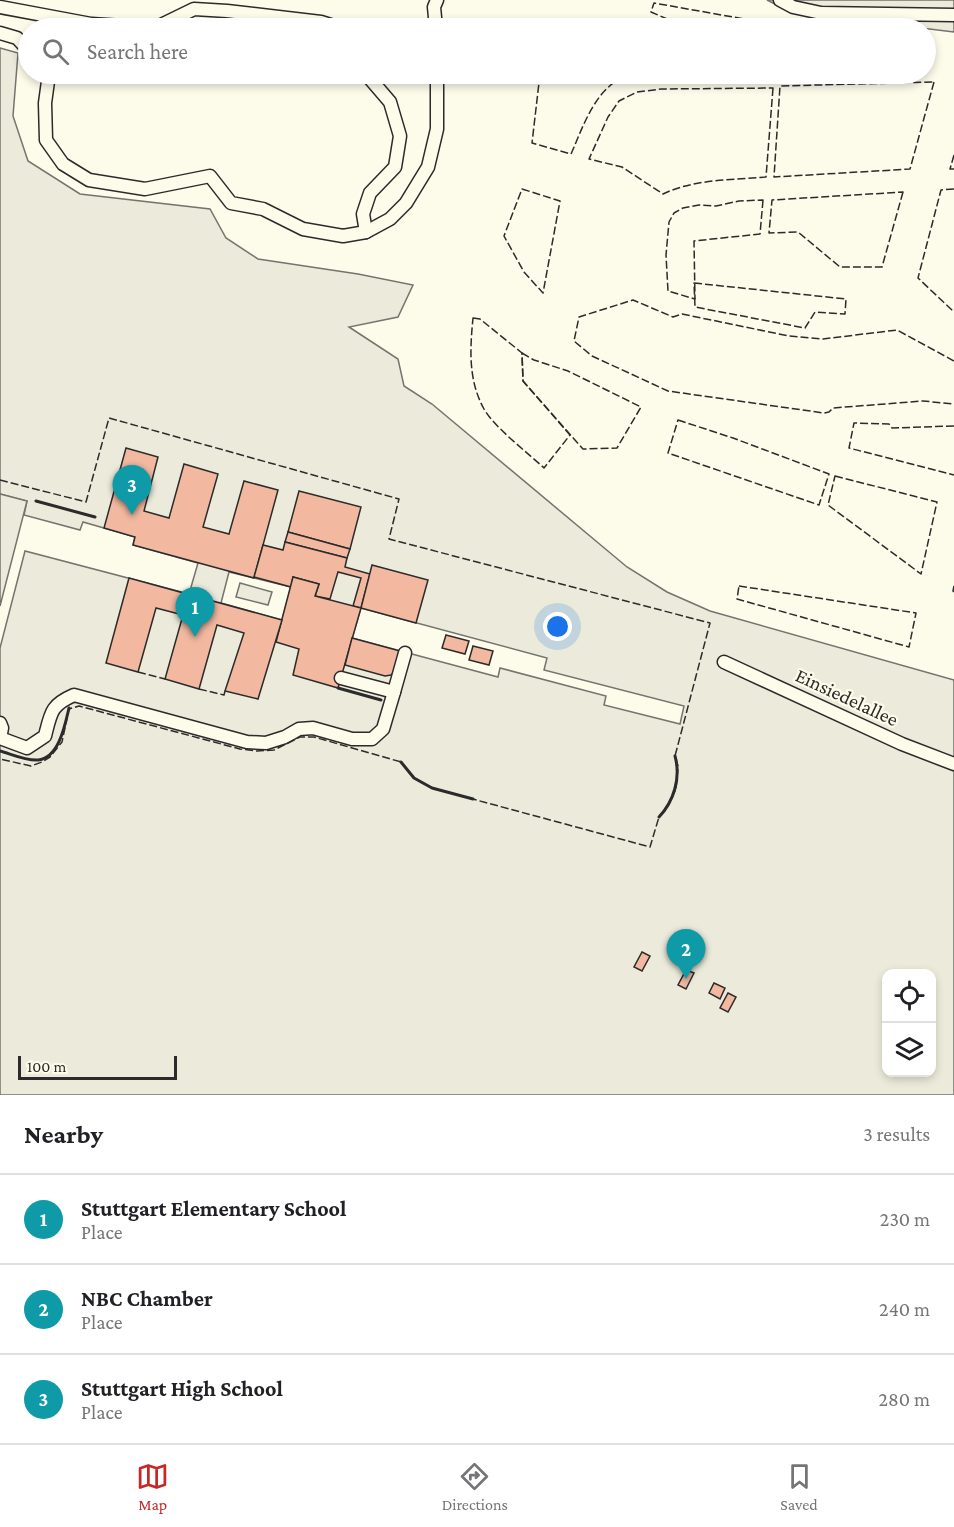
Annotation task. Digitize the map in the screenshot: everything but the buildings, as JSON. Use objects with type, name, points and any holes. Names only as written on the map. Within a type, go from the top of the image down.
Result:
[{"type":"street","points":[[435,18],[434,7],[437,0]]},
{"type":"street","points":[[780,0],[793,7],[820,13],[954,15]]},
{"type":"street","points":[[0,7],[59,18]]},
{"type":"street","points":[[176,18],[194,9],[287,18]]},
{"type":"street","points":[[0,33],[18,40]]},
{"type":"street","points":[[48,84],[45,104],[46,140],[63,164],[89,180],[145,189],[210,176],[231,203],[263,209],[303,229],[343,236],[366,232],[390,219],[406,203],[428,167],[437,129],[437,84]]},
{"type":"street","points":[[366,232],[363,214],[370,193],[395,167],[400,136],[390,102],[375,84]]},
{"type":"street","points":[[0,723],[2,728],[0,738],[27,748],[45,736],[51,712],[61,701],[74,695],[247,742],[266,743],[299,729],[313,728],[352,739],[372,739],[383,729],[405,653]]},
{"type":"street","name":"Einsiedelallee","points":[[724,662],[902,744],[954,764]]},
{"type":"street","points":[[341,678],[394,692]]},
{"type":"shaded area","points":[[767,0],[954,0],[954,32],[936,30],[936,18],[840,18],[791,12]]},
{"type":"shaded area","points":[[0,48],[18,53],[13,116],[28,161],[80,194],[210,209],[226,238],[258,259],[413,285],[398,317],[349,327],[398,359],[404,386],[432,404],[627,567],[667,592],[710,611],[954,680],[954,1095],[0,1095],[0,648],[25,551],[189,594],[198,563],[133,545],[135,537],[83,522],[80,530],[24,515],[27,501],[0,494]],"holes":[[[229,572],[291,587],[282,620],[221,603]],[[361,608],[547,658],[544,670],[684,706],[680,724],[604,705],[606,696],[500,668],[498,677],[352,638]]]},
{"type":"shaded area","points":[[0,494],[27,501],[0,606]]},
{"type":"shaded area","points":[[240,583],[272,592],[268,605],[236,597]]},
{"type":"fence","points":[[665,18],[651,12],[654,3],[739,18]]},
{"type":"fence","points":[[539,84],[532,143],[571,154],[587,118],[601,95],[612,84]]},
{"type":"fence","points":[[857,84],[780,86],[774,177],[910,169],[933,84]]},
{"type":"fence","points":[[773,88],[766,177],[687,185],[663,194],[622,167],[589,159],[608,117],[619,101],[637,92],[661,89],[773,88]]},
{"type":"fence","points":[[954,155],[950,169],[954,169]]},
{"type":"fence","points":[[522,189],[560,201],[543,293],[524,272],[504,236],[522,189]]},
{"type":"fence","points":[[954,189],[941,190],[918,278],[954,312]]},
{"type":"fence","points":[[903,192],[882,267],[840,267],[798,232],[769,233],[772,200],[903,192]]},
{"type":"fence","points":[[763,200],[760,234],[694,241],[695,299],[668,291],[666,255],[669,222],[674,213],[683,208],[699,205],[716,206],[739,201],[763,200]]},
{"type":"fence","points":[[694,283],[846,299],[845,314],[815,312],[805,328],[695,307],[694,283]]},
{"type":"fence","points":[[954,361],[897,330],[823,339],[789,336],[682,314],[673,317],[633,300],[579,317],[574,341],[592,356],[668,391],[824,413],[833,408],[923,401],[954,404]]},
{"type":"fence","points":[[473,318],[480,319],[522,353],[523,381],[570,435],[544,468],[503,432],[484,409],[473,376],[471,353],[473,318]]},
{"type":"fence","points":[[522,353],[534,360],[568,371],[641,407],[617,448],[583,449],[523,381],[522,353]]},
{"type":"fence","points":[[0,480],[86,502],[109,418],[399,499],[389,539],[710,623],[675,756],[678,766],[676,789],[666,809],[659,817],[650,847],[432,788],[414,778],[401,762],[314,737],[300,737],[274,750],[240,749],[79,706],[69,709],[62,742],[50,757],[31,766],[0,759]]},
{"type":"fence","points":[[678,420],[829,474],[819,505],[668,453],[678,420]]},
{"type":"fence","points":[[954,426],[892,428],[889,424],[854,423],[849,448],[954,475]]},
{"type":"fence","points":[[835,476],[937,502],[921,574],[828,505],[835,476]]},
{"type":"fence","points":[[739,586],[916,613],[909,647],[737,599],[739,586]]},
{"type":"fence","points":[[954,586],[954,592]]},
{"type":"fence","points":[[138,672],[165,679]]},
{"type":"fence","points":[[199,689],[224,695],[225,691]]},
{"type":"wall","points":[[36,501],[95,517]]},
{"type":"wall","points":[[338,688],[381,700]]},
{"type":"wall","points":[[0,751],[29,759],[45,758],[60,740],[69,708]]},
{"type":"wall","points":[[659,817],[669,804],[675,789],[677,781],[675,756]]},
{"type":"wall","points":[[401,762],[414,778],[432,788],[473,799]]},
{"type":"place","name":"Stuttgart High School","points":[[132,515]]},
{"type":"place","name":"Stuttgart Elementary School","points":[[195,637]]},
{"type":"place","name":"NBC Chamber","points":[[686,979]]}]
